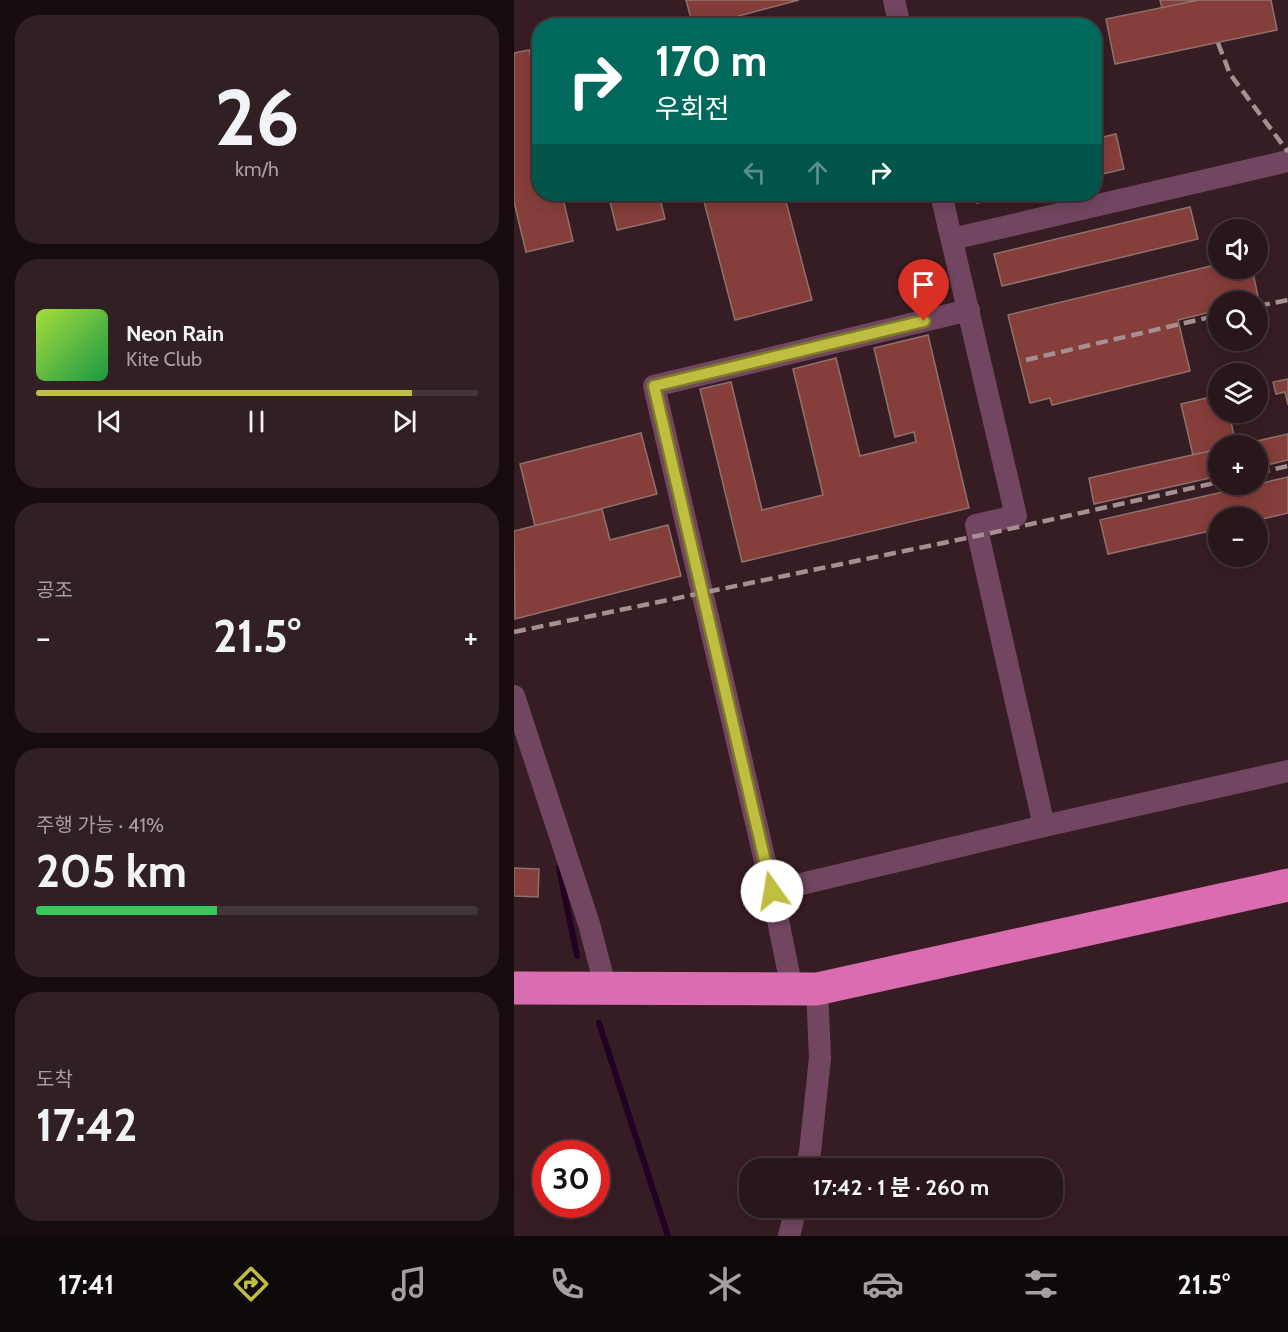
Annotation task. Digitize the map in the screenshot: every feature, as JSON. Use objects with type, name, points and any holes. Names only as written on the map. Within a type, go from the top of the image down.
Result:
[{"type":"highway","points":[[514,988],[804,989],[1288,885]]},
{"type":"street","points":[[894,0],[898,18]]},
{"type":"street","points":[[952,239],[1288,161]]},
{"type":"street","points":[[943,201],[1016,516],[976,525],[1044,826]]},
{"type":"street","points":[[808,1158],[820,1058],[804,989],[772,891],[654,386],[969,309]]},
{"type":"street","points":[[514,696],[589,924],[606,989]]},
{"type":"street","points":[[772,891],[1288,771]]},
{"type":"street","points":[[789,1236],[794,1218]]},
{"type":"building","points":[[686,0],[799,0],[731,18],[691,18]]},
{"type":"building","points":[[1160,0],[1199,0],[1162,8]]},
{"type":"building","points":[[1199,0],[1271,0],[1277,30],[1115,64],[1106,19]]},
{"type":"building","points":[[529,50],[532,63],[532,201],[564,201],[573,241],[526,252],[514,202],[514,53]]},
{"type":"building","points":[[1116,134],[1124,169],[1102,174],[1102,137]]},
{"type":"building","points":[[610,201],[661,201],[665,219],[617,230]]},
{"type":"building","points":[[704,201],[786,201],[812,300],[735,320]]},
{"type":"building","points":[[1190,207],[1198,239],[1002,286],[994,254]]},
{"type":"building","points":[[1208,267],[1208,279],[1254,279],[1257,291],[1208,291],[1208,313],[1178,320],[1190,371],[1052,405],[1050,398],[1030,403],[1008,315]]},
{"type":"building","points":[[928,335],[969,508],[742,562],[700,389],[731,382],[762,510],[823,495],[793,369],[836,358],[860,456],[916,442],[914,432],[895,437],[874,348]]},
{"type":"building","points":[[1288,379],[1288,405],[1285,392],[1276,394],[1273,382]]},
{"type":"building","points":[[1208,398],[1208,423],[1231,423],[1234,435],[1208,435],[1208,452],[1193,455],[1181,404]]},
{"type":"building","points":[[641,433],[657,494],[535,526],[520,464]]},
{"type":"building","points":[[1288,434],[1288,460],[1268,465],[1268,439]]},
{"type":"building","points":[[1208,451],[1208,478],[1094,504],[1089,478]]},
{"type":"building","points":[[1288,477],[1288,513],[1268,518],[1268,507],[1208,507],[1208,531],[1108,554],[1100,520],[1209,495],[1268,495],[1268,482]]},
{"type":"building","points":[[602,509],[610,540],[668,525],[681,576],[515,619],[514,531]]},
{"type":"building","points":[[514,868],[539,869],[538,897],[514,896]]},
{"type":"waterway","points":[[559,868],[577,956]]},
{"type":"waterway","points":[[599,1023],[668,1236]]},
{"type":"railway","points":[[1218,43],[1230,74],[1288,152]]},
{"type":"railway","points":[[1268,304],[1288,300]]},
{"type":"railway","points":[[1026,360],[1208,318]]},
{"type":"railway","points":[[1268,471],[1288,466]]},
{"type":"railway","points":[[514,632],[991,533],[1208,484]]},
{"type":"route","points":[[772,891],[654,386],[924,321]]}]
